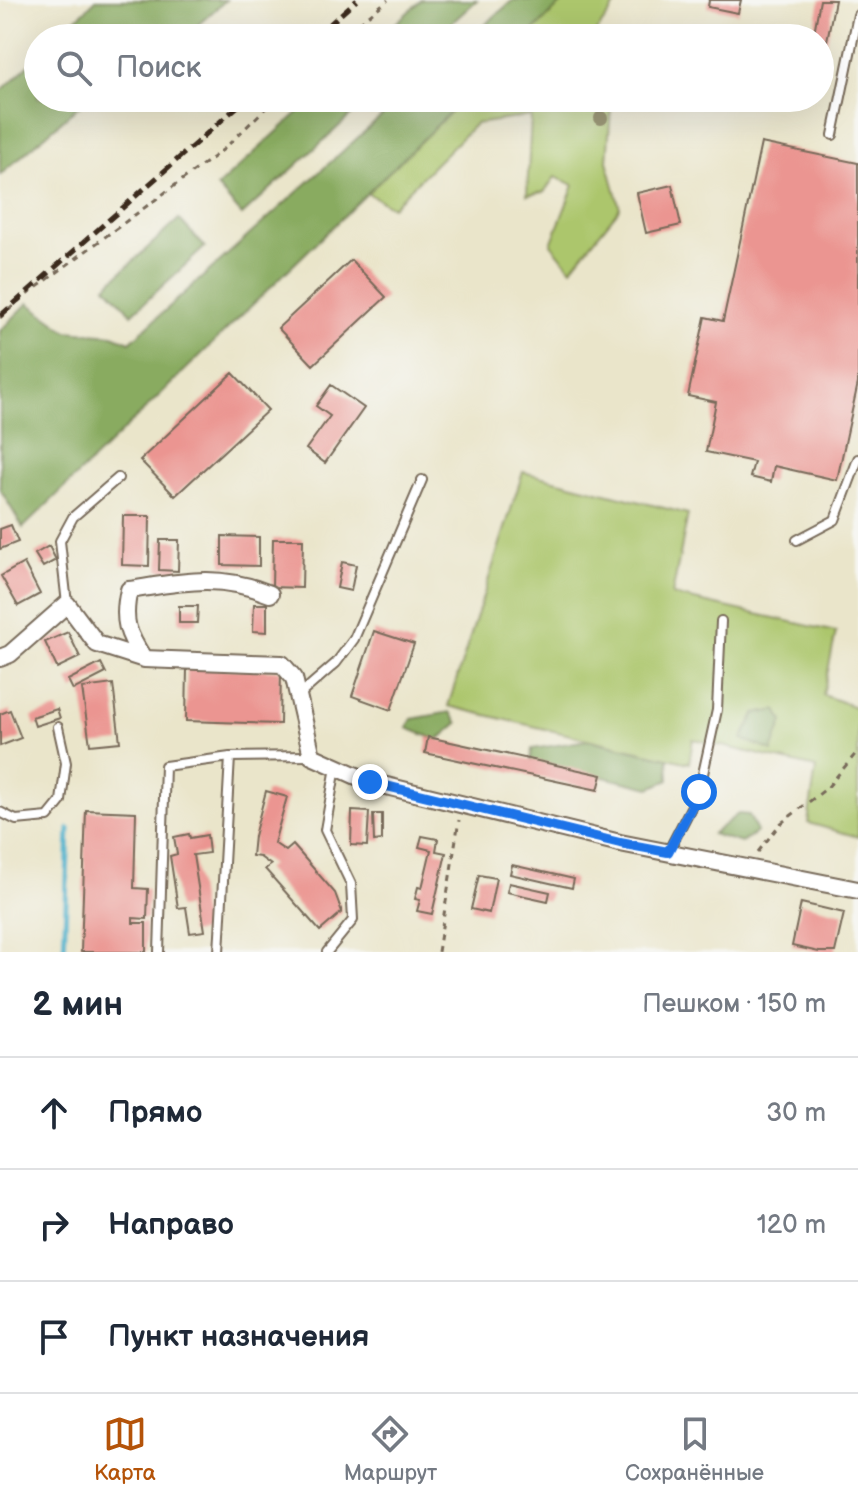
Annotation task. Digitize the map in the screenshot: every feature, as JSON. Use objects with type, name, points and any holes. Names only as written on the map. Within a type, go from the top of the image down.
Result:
[{"type":"street","points":[[144,659],[128,635],[126,602],[129,590],[200,579],[250,586],[270,594]]},
{"type":"street","points":[[0,658],[10,654],[67,604],[97,644],[144,659],[282,664],[294,678],[312,756],[370,782],[668,852],[858,890]]},
{"type":"lane","points":[[833,135],[858,15]]},
{"type":"lane","points":[[797,540],[835,520],[858,459]]},
{"type":"lane","points":[[67,604],[60,541],[73,517],[118,478]]},
{"type":"lane","points":[[298,696],[336,663],[354,639],[422,480]]},
{"type":"lane","points":[[668,852],[699,792],[717,710],[721,621]]},
{"type":"lane","points":[[0,812],[16,820],[48,817],[61,801],[66,763],[58,727]]},
{"type":"lane","points":[[159,952],[165,766],[230,757],[312,756]]},
{"type":"lane","points":[[219,952],[230,757]]},
{"type":"lane","points":[[327,952],[353,920],[351,884],[325,830],[336,767]]},
{"type":"path","points":[[358,24],[388,0]]},
{"type":"path","points":[[0,318],[21,299],[224,149],[262,112]]},
{"type":"path","points":[[746,867],[780,824],[827,788],[858,751]]},
{"type":"path","points":[[438,952],[462,804]]},
{"type":"green space","points":[[96,0],[226,0],[199,24],[71,24]]},
{"type":"green space","points":[[421,0],[477,0],[450,24],[395,24]]},
{"type":"green space","points":[[513,0],[565,0],[540,24],[486,24]]},
{"type":"green space","points":[[565,0],[619,0],[602,24],[540,24]]},
{"type":"green space","points":[[24,69],[24,112],[72,112],[0,175],[0,92]]},
{"type":"green space","points":[[299,112],[355,112],[242,215],[217,187]]},
{"type":"green space","points":[[386,112],[451,112],[23,528],[0,489],[0,331],[28,303],[67,331],[113,335],[130,342]]},
{"type":"green space","points":[[451,112],[611,112],[607,161],[620,208],[571,269],[551,244],[574,185],[555,177],[544,192],[527,195],[531,116],[475,124],[392,207],[367,193]]},
{"type":"green space","points":[[179,219],[205,247],[132,314],[106,286]]},
{"type":"green space","points":[[523,472],[688,514],[672,595],[836,632],[823,695],[858,708],[858,837],[808,823],[816,768],[693,739],[689,763],[448,706]]},
{"type":"green space","points":[[777,710],[783,721],[772,751],[742,739],[755,714]]},
{"type":"green space","points":[[450,712],[458,723],[438,740],[407,728],[412,719]]},
{"type":"green space","points":[[588,740],[668,758],[669,780],[650,788],[531,760],[532,749]]},
{"type":"green space","points":[[738,814],[749,815],[757,832],[741,843],[712,834]]},
{"type":"building","points":[[709,0],[741,0],[738,13],[708,7]]},
{"type":"building","points":[[820,0],[835,0],[830,24],[816,24]]},
{"type":"building","points":[[761,143],[858,163],[858,383],[837,480],[774,466],[771,482],[750,477],[754,462],[706,452],[716,402],[688,396],[705,317],[723,321]]},
{"type":"building","points":[[672,185],[681,225],[646,233],[637,193]]},
{"type":"building","points":[[351,260],[386,297],[313,365],[278,328]]},
{"type":"building","points":[[233,373],[268,410],[175,496],[140,460]]},
{"type":"building","points":[[331,385],[364,408],[325,463],[306,449],[330,416],[316,406]]},
{"type":"building","points":[[123,516],[150,516],[149,566],[122,565]]},
{"type":"building","points":[[11,525],[18,542],[0,549],[0,529]]},
{"type":"building","points":[[222,536],[259,537],[259,566],[222,565]]},
{"type":"building","points":[[273,539],[303,539],[302,588],[272,587]]},
{"type":"building","points":[[160,540],[179,540],[178,571],[159,570]]},
{"type":"building","points":[[49,546],[56,560],[43,567],[35,554]]},
{"type":"building","points":[[342,562],[356,565],[351,591],[337,588]]},
{"type":"building","points":[[24,563],[40,594],[18,606],[1,576]]},
{"type":"building","points":[[254,604],[267,604],[267,632],[253,631]]},
{"type":"building","points":[[179,606],[198,606],[197,623],[179,623]]},
{"type":"building","points":[[374,631],[414,644],[391,710],[352,696]]},
{"type":"building","points":[[68,632],[80,657],[57,668],[45,642]]},
{"type":"building","points":[[101,663],[106,673],[73,690],[68,680]]},
{"type":"building","points":[[187,668],[281,670],[280,724],[186,721]]},
{"type":"building","points":[[113,684],[120,742],[90,745],[82,688]]},
{"type":"building","points":[[57,709],[60,718],[35,726],[32,717]]},
{"type":"building","points":[[10,710],[21,738],[0,746],[0,714]]},
{"type":"building","points":[[428,737],[602,775],[598,790],[425,753]]},
{"type":"building","points":[[266,791],[287,797],[274,843],[286,851],[293,845],[335,893],[342,912],[320,931],[265,869],[271,865],[260,857],[252,856]]},
{"type":"building","points":[[86,810],[136,812],[134,888],[148,889],[147,919],[133,918],[133,923],[146,923],[146,952],[81,952]]},
{"type":"building","points":[[352,811],[369,812],[367,846],[351,845]]},
{"type":"building","points":[[373,814],[382,814],[382,840],[374,841]]},
{"type":"building","points":[[189,834],[190,838],[207,835],[209,853],[193,855],[205,931],[190,933],[186,907],[178,908],[170,856],[177,854],[174,837]]},
{"type":"building","points":[[422,836],[438,839],[436,851],[446,853],[432,914],[417,911],[420,900],[415,899],[418,887],[422,888],[431,850],[419,847]]},
{"type":"building","points":[[512,865],[574,879],[572,888],[510,874]]},
{"type":"building","points":[[479,875],[496,878],[489,913],[471,909]]},
{"type":"building","points":[[509,883],[550,892],[548,901],[507,892]]},
{"type":"building","points":[[801,903],[844,913],[835,952],[792,946]]},
{"type":"waterway","points":[[64,952],[69,829]]},
{"type":"railway","points":[[330,24],[357,0]]},
{"type":"railway","points":[[0,316],[231,112]]},
{"type":"route","points":[[370,782],[668,852],[699,792]]}]
